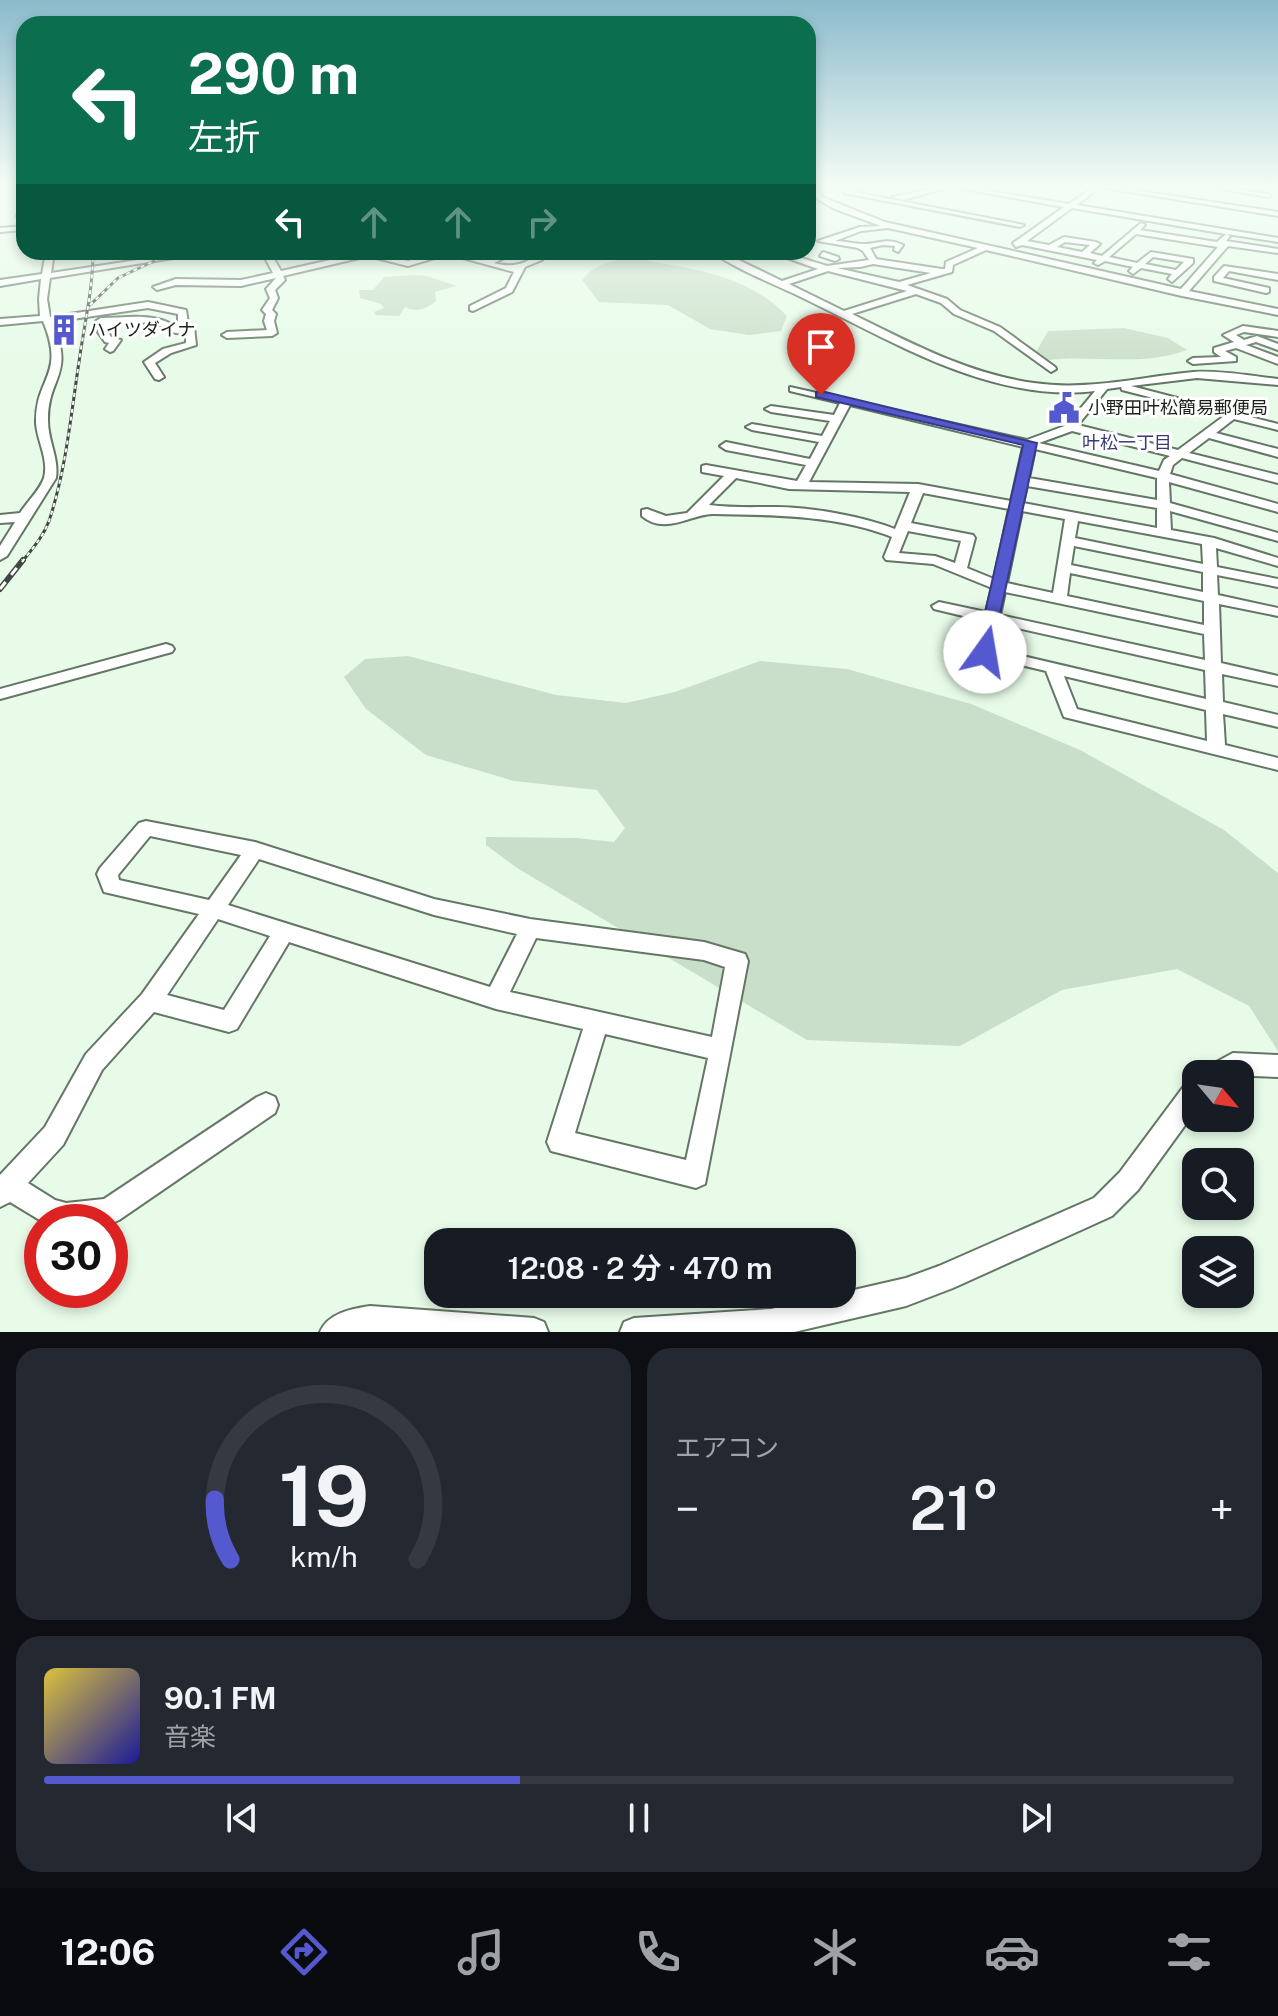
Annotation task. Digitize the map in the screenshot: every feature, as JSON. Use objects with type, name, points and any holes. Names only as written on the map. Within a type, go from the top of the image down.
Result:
[{"type":"street","points":[[825,250],[838,262]]},
{"type":"street","points":[[869,250],[873,261]]},
{"type":"street","points":[[899,285],[949,270],[951,262],[978,250]]},
{"type":"street","points":[[999,250],[1278,312]]},
{"type":"street","points":[[1054,250],[1177,273]]},
{"type":"street","points":[[1082,256],[1089,250]]},
{"type":"street","points":[[1088,272],[1112,250]]},
{"type":"street","points":[[1163,250],[1179,253]]},
{"type":"street","points":[[1182,293],[1220,251],[1278,261]]},
{"type":"street","points":[[823,254],[838,262],[860,265],[873,261],[943,272]]},
{"type":"street","points":[[1129,275],[1151,254],[1190,261],[1170,281]]},
{"type":"street","points":[[1213,259],[1278,274]]},
{"type":"street","points":[[0,556],[46,488],[51,475],[51,453],[42,424],[46,395],[57,367],[58,354],[43,293],[49,260]]},
{"type":"street","points":[[120,260],[128,265]]},
{"type":"street","points":[[0,283],[158,260]]},
{"type":"street","points":[[227,335],[252,341],[272,333],[271,314],[267,310],[274,298],[270,289],[281,281],[270,260]]},
{"type":"street","points":[[157,287],[176,282],[241,283],[340,260]]},
{"type":"street","points":[[392,260],[408,264],[421,260]]},
{"type":"street","points":[[476,260],[510,270],[536,260]]},
{"type":"street","points":[[487,263],[494,260]]},
{"type":"street","points":[[732,260],[942,362],[983,376],[1049,388],[1110,386],[1197,375],[1278,382]]},
{"type":"street","points":[[800,260],[899,285],[944,301],[957,312],[997,329],[1051,369]]},
{"type":"street","points":[[782,284],[829,269],[838,262]]},
{"type":"street","points":[[473,308],[509,290],[521,268]]},
{"type":"street","points":[[1266,290],[1217,279],[1227,268],[1278,274]]},
{"type":"street","points":[[1251,307],[1261,292],[1278,287]]},
{"type":"street","points":[[844,314],[915,291]]},
{"type":"street","points":[[0,322],[148,305],[183,312],[183,323],[175,331]]},
{"type":"street","points":[[96,313],[95,320],[148,320],[162,322],[175,331],[191,329],[191,345],[167,351],[151,360],[149,364],[159,377]]},
{"type":"street","points":[[110,349],[116,340],[108,340],[103,332],[111,321]]},
{"type":"street","points":[[1278,334],[1243,329],[1228,335],[1240,344],[1278,361]]},
{"type":"street","points":[[1193,361],[1232,359],[1217,350],[1257,339],[1278,347]]},
{"type":"street","points":[[1110,386],[1278,427]]},
{"type":"street","points":[[1030,443],[1071,427],[1110,386]]},
{"type":"street","points":[[794,389],[1030,443],[1278,508]]},
{"type":"street","points":[[770,511],[814,463],[847,401]]},
{"type":"street","points":[[771,409],[837,419]]},
{"type":"street","points":[[1164,533],[1163,476],[1168,463],[1233,415]]},
{"type":"street","points":[[752,427],[826,440]]},
{"type":"street","points":[[1071,427],[1278,479]]},
{"type":"street","points":[[1208,434],[1278,453]]},
{"type":"street","points":[[1030,443],[985,652],[1278,721]]},
{"type":"street","points":[[726,446],[814,463]]},
{"type":"street","points":[[706,469],[795,485],[918,488],[1209,541],[1278,562]]},
{"type":"street","points":[[693,514],[732,475]]},
{"type":"street","points":[[1022,481],[1164,505],[1278,537]]},
{"type":"street","points":[[839,518],[852,490],[850,486]]},
{"type":"street","points":[[918,488],[891,557],[930,559],[999,586],[1212,631]]},
{"type":"street","points":[[647,513],[666,520],[709,509],[770,511],[968,538],[960,569]]},
{"type":"street","points":[[1059,598],[1072,516]]},
{"type":"street","points":[[0,519],[25,517]]},
{"type":"street","points":[[1068,541],[1278,583]]},
{"type":"street","points":[[1209,541],[1216,749]]},
{"type":"street","points":[[1064,568],[1278,612]]},
{"type":"street","points":[[939,606],[1278,681]]},
{"type":"street","points":[[0,694],[166,649]]},
{"type":"street","points":[[1053,668],[1070,713],[1278,764]]},
{"type":"street","points":[[597,1022],[560,1142],[696,1175],[721,1050],[737,961],[704,951],[530,928],[434,907],[255,850],[146,828],[107,874],[111,886],[213,909],[496,999],[721,1050]]},
{"type":"street","points":[[255,850],[150,1001],[94,1062],[54,1136],[5,1190],[58,1217],[84,1218],[110,1211],[266,1105]]},
{"type":"street","points":[[496,999],[530,928]]},
{"type":"street","points":[[150,1001],[229,1022],[284,932]]},
{"type":"street","points":[[1254,1065],[1278,1066]]},
{"type":"street","points":[[634,1332],[771,1323],[906,1292],[943,1278],[1103,1207],[1129,1181],[1182,1109]]},
{"type":"street","points":[[334,1332],[351,1323],[370,1320],[534,1332]]},
{"type":"green space","points":[[644,260],[718,276],[754,291],[787,316],[781,331],[749,335],[710,329],[668,305],[599,302],[582,280],[607,263]]},
{"type":"green space","points":[[427,276],[457,286],[435,292],[436,301],[425,308],[414,310],[405,307],[399,316],[376,315],[374,312],[384,308],[381,304],[360,298],[359,290],[373,290],[384,277]]},
{"type":"green space","points":[[1124,328],[1168,338],[1187,350],[1151,358],[1041,361],[1036,352],[1048,331]]},
{"type":"green space","points":[[408,656],[556,695],[626,703],[675,692],[760,661],[847,669],[971,704],[1080,750],[1224,830],[1278,873],[1278,1051],[1249,1006],[1177,969],[1062,990],[960,1046],[807,1040],[517,868],[486,845],[486,837],[576,838],[614,842],[625,828],[597,790],[514,781],[426,755],[366,709],[344,677],[365,659]]},
{"type":"railway","points":[[22,562],[47,527],[60,482],[93,260]]},
{"type":"railway","points":[[90,305],[118,278],[156,260]]},
{"type":"railway","points":[[0,589],[23,560]]},
{"type":"place","name":"ハイツダイナ","points":[[64,330]]},
{"type":"place","name":"小野田叶松簡易郵便局","points":[[1064,408]]},
{"type":"district","name":"叶松一丁目","points":[[1127,443]]},
{"type":"route","points":[[821,395],[1030,443],[985,652]]}]
